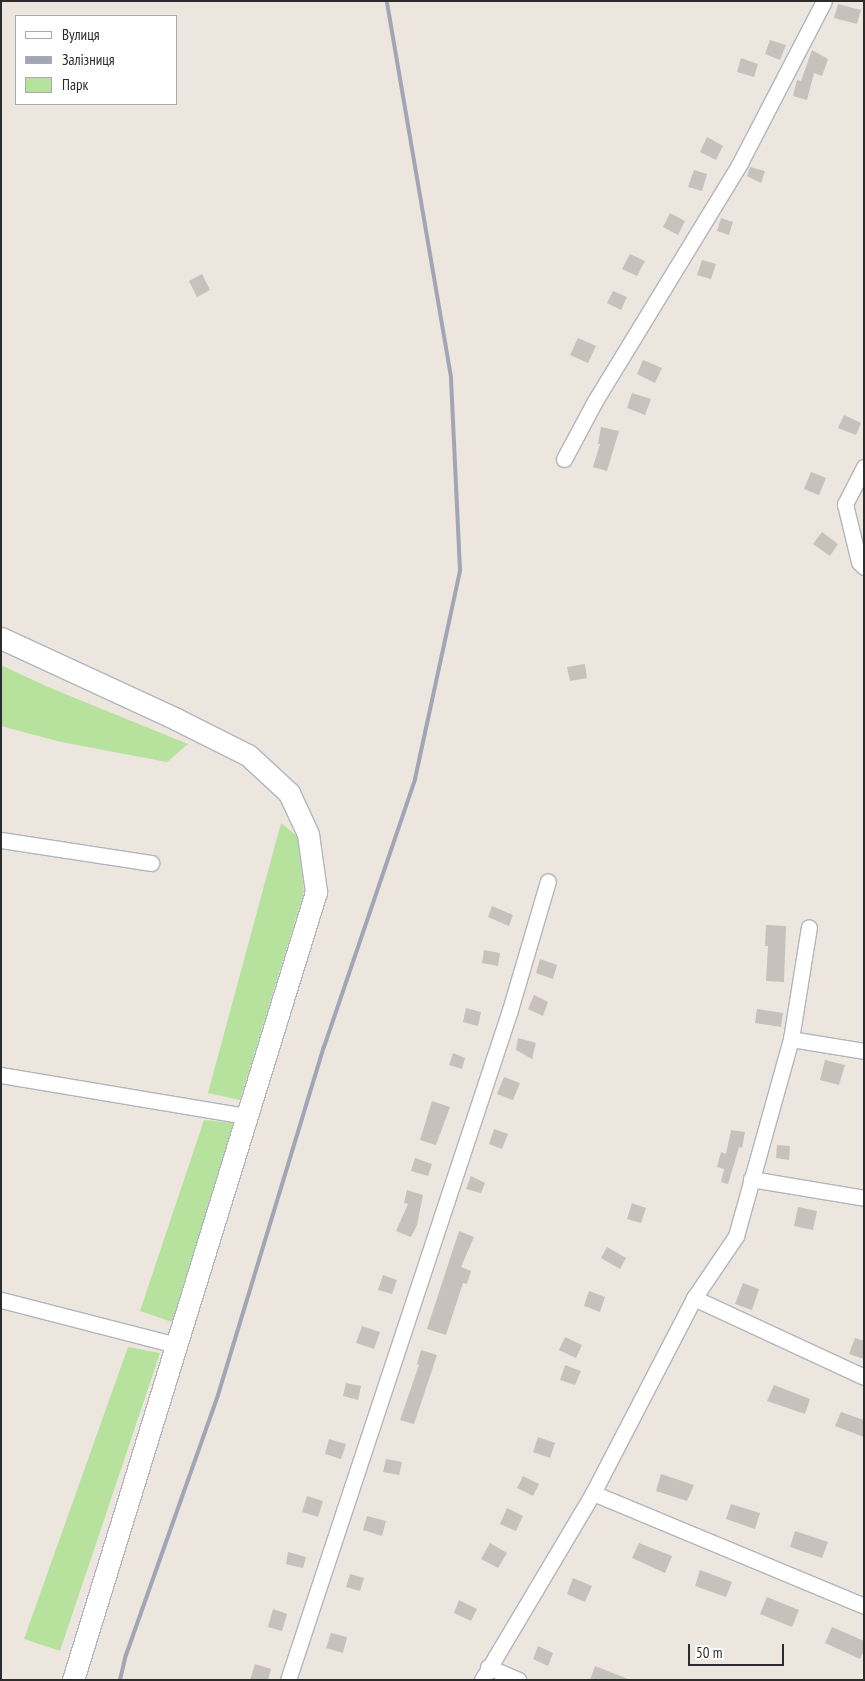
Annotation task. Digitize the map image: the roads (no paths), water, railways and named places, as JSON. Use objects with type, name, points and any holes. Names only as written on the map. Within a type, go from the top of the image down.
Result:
[{"type":"street","points":[[564,459],[595,400],[740,163],[824,1]]},
{"type":"street","points":[[864,468],[845,504],[859,562],[864,567]]},
{"type":"street","points":[[1,638],[176,719],[248,755],[289,793],[308,834],[316,892],[176,1345],[76,1678]]},
{"type":"street","points":[[1,840],[151,863]]},
{"type":"street","points":[[288,1680],[507,1019],[548,881]]},
{"type":"street","points":[[518,1680],[485,1673],[593,1492],[694,1298],[736,1236],[791,1039],[809,927]]},
{"type":"street","points":[[791,1039],[864,1051]]},
{"type":"street","points":[[1,1075],[247,1116]]},
{"type":"street","points":[[751,1179],[864,1198]]},
{"type":"street","points":[[694,1298],[864,1377]]},
{"type":"street","points":[[1,1300],[176,1345]]},
{"type":"street","points":[[593,1492],[864,1606]]},
{"type":"railway","points":[[120,1680],[126,1655],[218,1395],[324,1047],[415,779],[460,570],[451,377],[387,1]]}]
